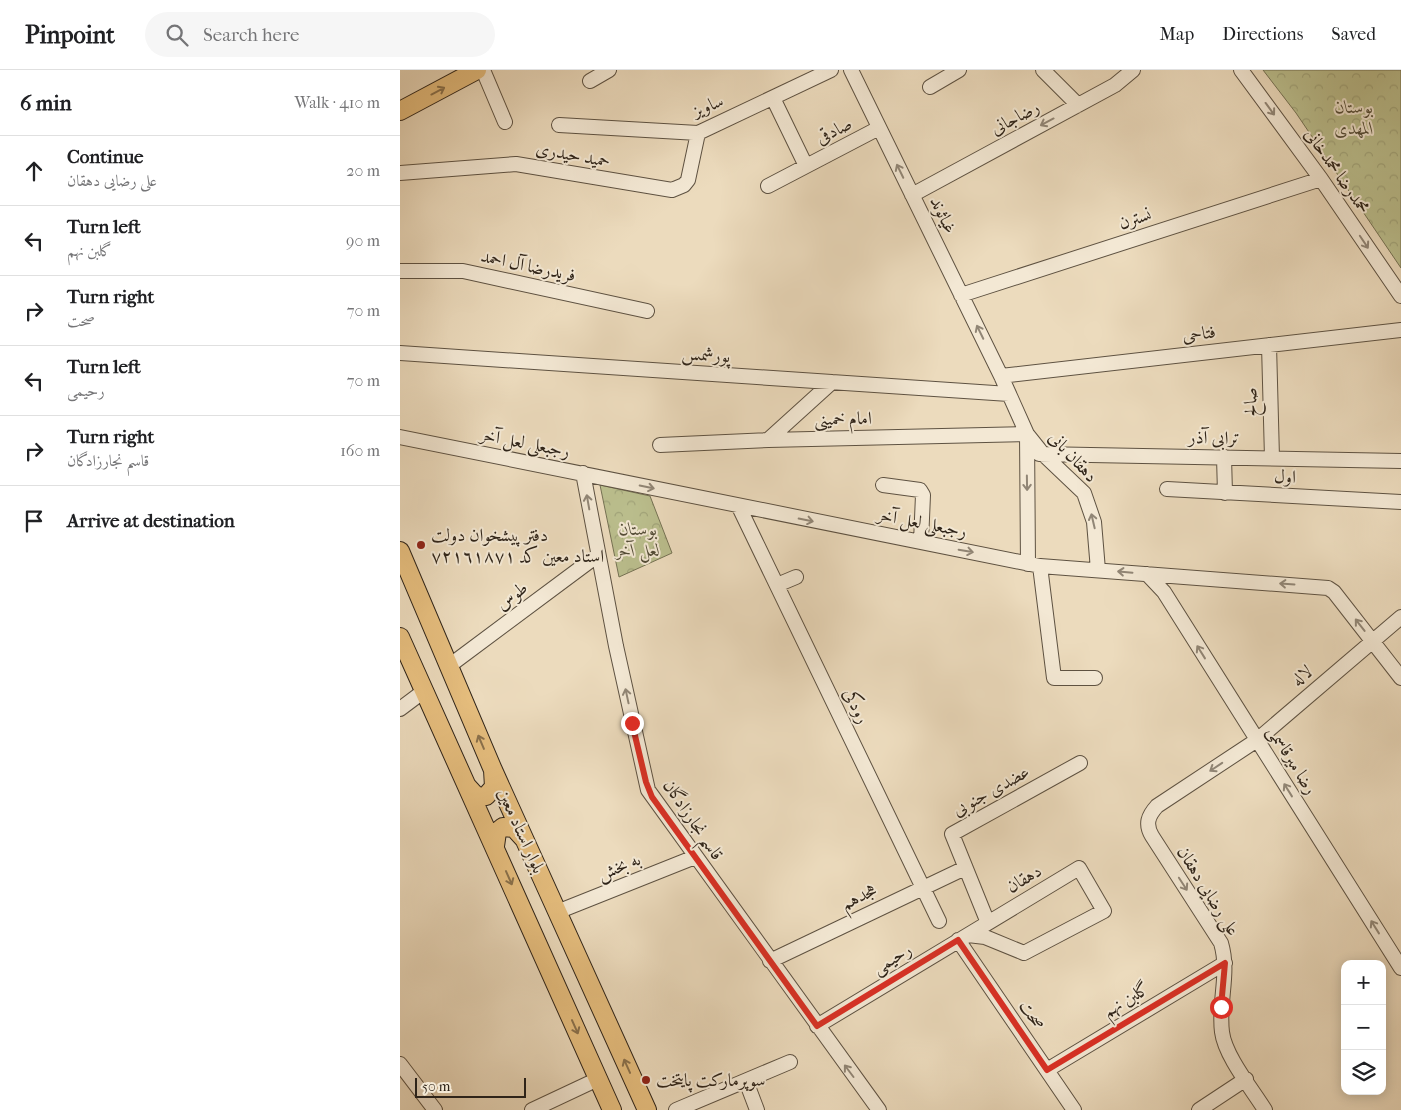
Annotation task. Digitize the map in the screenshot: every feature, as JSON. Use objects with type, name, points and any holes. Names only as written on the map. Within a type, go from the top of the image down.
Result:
[{"type":"main road","points":[[400,111],[457,75],[477,70]]},
{"type":"main road","name":"بلوار استاد معین","points":[[400,551],[493,770],[647,1110]]},
{"type":"main road","name":"بلوار استاد معین","points":[[400,637],[462,780],[495,846],[612,1110]]},
{"type":"main road","points":[[462,780],[477,797],[483,797],[494,787],[493,770]]},
{"type":"main road","points":[[495,846],[497,832],[509,826],[526,842]]},
{"type":"street","points":[[483,70],[505,122]]},
{"type":"street","points":[[590,81],[609,70]]},
{"type":"street","name":"ساویز","points":[[559,125],[698,133],[831,70]]},
{"type":"street","name":"غیاثوند","points":[[851,70],[1001,376]]},
{"type":"street","points":[[930,87],[959,70]]},
{"type":"street","points":[[1043,70],[1078,105]]},
{"type":"street","name":"رضاجانی","points":[[912,195],[1115,85],[1134,70]]},
{"type":"street","name":"محمدرضا محمدخانی","points":[[1240,70],[1321,179],[1401,296]]},
{"type":"street","name":"صادقی","points":[[773,98],[806,166]]},
{"type":"street","name":"صادقی","points":[[768,186],[879,128]]},
{"type":"street","name":"حمید حیدری","points":[[400,174],[516,164],[672,190],[684,185],[688,180],[698,133]]},
{"type":"street","name":"نسترن","points":[[961,295],[1321,179]]},
{"type":"street","name":"فریدرضا آل احمد","points":[[400,271],[463,271],[647,311]]},
{"type":"street","name":"فتاحی","points":[[1001,376],[1401,330]]},
{"type":"street","name":"صالح","points":[[1269,345],[1272,458]]},
{"type":"street","name":"پورشمس","points":[[400,353],[1009,394]]},
{"type":"street","name":"دهقان بانی","points":[[1001,376],[1027,434],[1043,454],[1084,493],[1094,522],[1098,570]]},
{"type":"street","points":[[768,440],[832,382]]},
{"type":"street","points":[[1027,434],[1026,453],[1034,565],[1054,678],[1095,678]]},
{"type":"street","name":"امام خمینی","points":[[660,445],[768,440],[1027,434]]},
{"type":"street","name":"رجبعلی لعل آخر","points":[[400,437],[583,473],[739,507],[1034,565],[1328,588],[1401,678]]},
{"type":"street","name":"ترابی آذر","points":[[1026,453],[1401,461]]},
{"type":"street","points":[[1224,457],[1225,493]]},
{"type":"street","name":"قاسم نجارزادگان","points":[[583,473],[598,556],[648,790],[879,1110]]},
{"type":"street","points":[[883,485],[920,490],[923,495],[920,542]]},
{"type":"street","name":"اول","points":[[1167,490],[1401,502]]},
{"type":"street","name":"رودکی","points":[[739,507],[939,921]]},
{"type":"street","name":"طوس","points":[[449,666],[598,556]]},
{"type":"street","name":"رضا میرقاسمی","points":[[1147,574],[1164,592],[1401,968]]},
{"type":"street","points":[[777,585],[796,577]]},
{"type":"street","name":"لاله","points":[[1257,740],[1401,617]]},
{"type":"street","points":[[400,709],[424,691]]},
{"type":"street","name":"علی رضایی دهقان","points":[[1257,740],[1157,806],[1151,812],[1147,825],[1152,836],[1221,943],[1225,963],[1221,1007],[1222,1034],[1226,1048],[1265,1110]]},
{"type":"street","name":"عضدی جنوبی","points":[[965,868],[952,834],[1080,763]]},
{"type":"street","name":"به بخش","points":[[558,912],[695,857]]},
{"type":"street","points":[[965,868],[988,923]]},
{"type":"street","name":"هجدهم","points":[[770,961],[965,868]]},
{"type":"street","name":"دهقان","points":[[963,938],[985,937],[1024,953],[1104,911],[1079,868],[988,923]]},
{"type":"street","name":"رحیمی","points":[[817,1026],[988,923]]},
{"type":"street","name":"صحت","points":[[963,938],[1074,1110]]},
{"type":"street","name":"گلبن نهم","points":[[1047,1070],[1225,963]]},
{"type":"street","points":[[676,1110],[790,1062]]},
{"type":"street","points":[[400,1064],[436,1110]]},
{"type":"street","points":[[532,1110],[598,1079]]},
{"type":"street","points":[[1199,1110],[1246,1079]]},
{"type":"street","points":[[746,1081],[757,1110]]},
{"type":"green space","name":"بوستان المهدی","points":[[1263,70],[1401,70],[1401,268],[1296,113]]},
{"type":"green space","name":"بوستان لعل آخر","points":[[600,485],[650,496],[672,553],[619,577]]},
{"type":"place","name":"دفتر پيشخوان دولت استاد معين كد ٧٢١٦١٨٧١","points":[[421,545]]},
{"type":"place","name":"سوپرمارکت پایتخت","points":[[646,1080]]},
{"type":"route","points":[[632,723],[648,790],[652,797],[817,1026],[958,940],[1047,1070],[1225,963],[1221,1007]]}]
